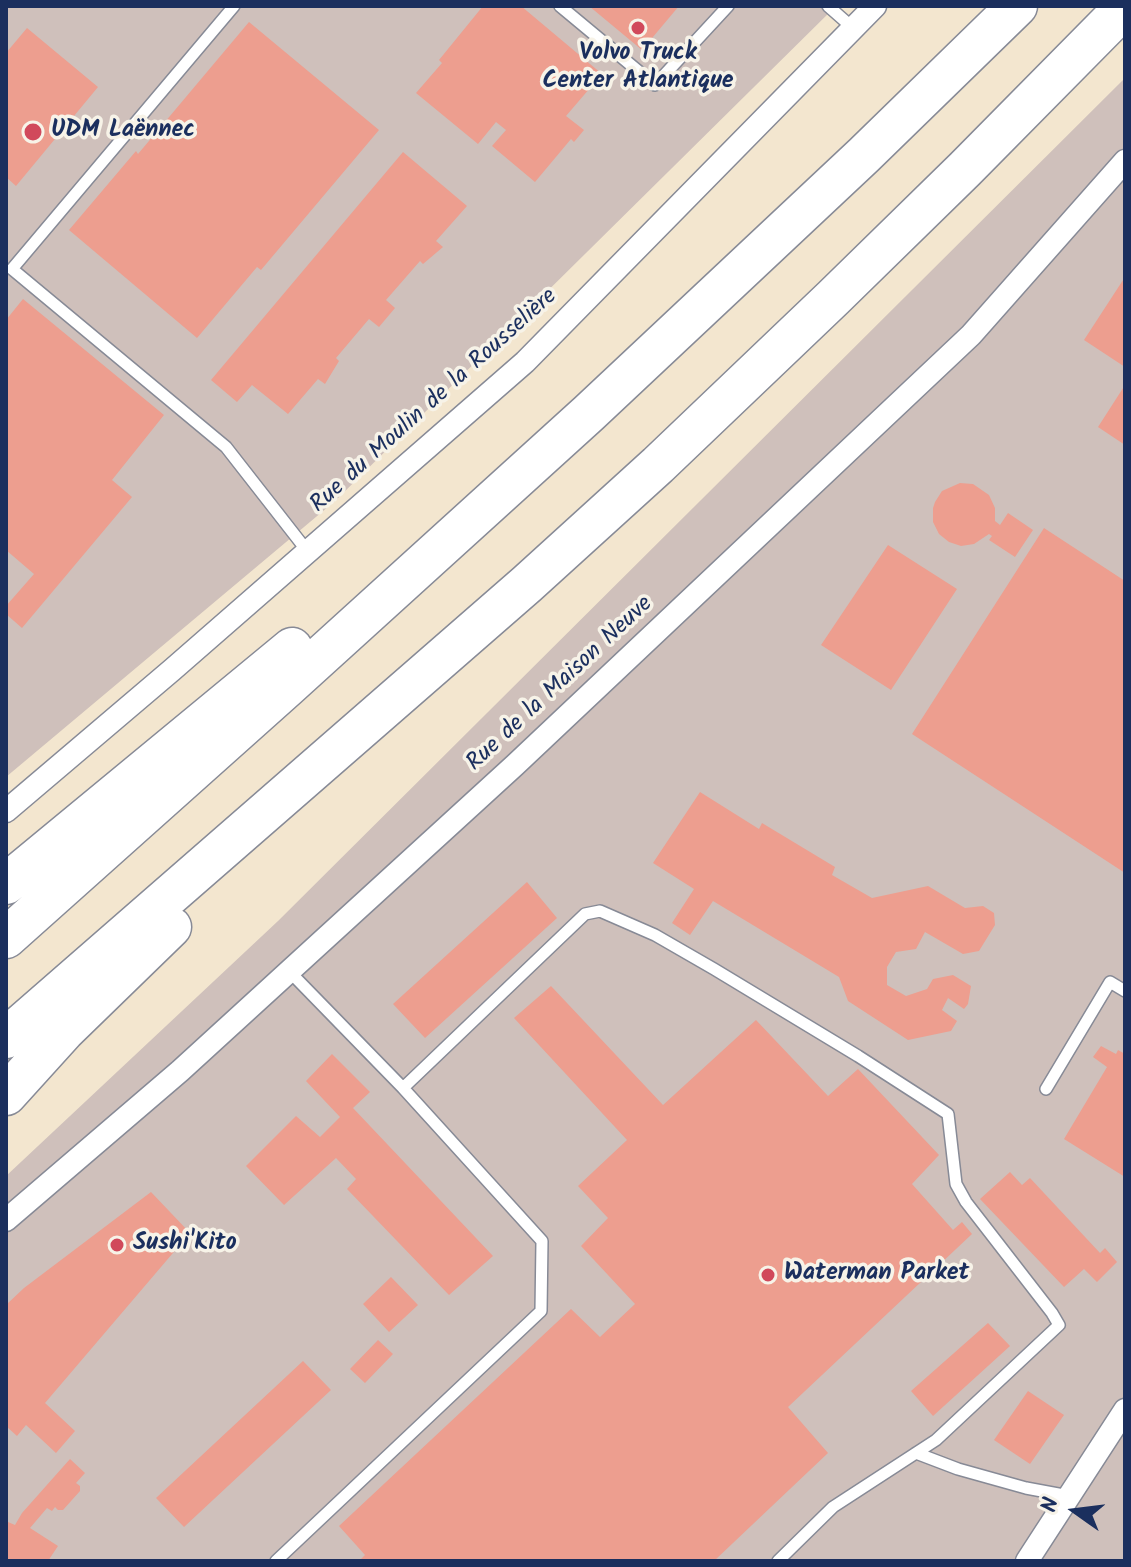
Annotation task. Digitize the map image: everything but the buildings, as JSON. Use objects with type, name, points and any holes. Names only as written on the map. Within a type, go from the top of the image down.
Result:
[{"type":"highway","points":[[6,938],[589,413],[887,133],[1017,6]]},
{"type":"highway","points":[[6,1038],[527,584],[658,465],[943,191],[1125,7]]},
{"type":"highway","points":[[6,884],[343,606],[369,614]]},
{"type":"highway","points":[[6,1095],[64,1031],[209,892],[215,855]]},
{"type":"street","name":"Rue du Moulin de la Rousselière","points":[[6,811],[160,681],[525,362],[875,6]]},
{"type":"street","name":"Rue de la Maison Neuve","points":[[6,1220],[180,1071],[515,765],[971,335],[1125,161]]},
{"type":"street","points":[[1027,1561],[1125,1410]]},
{"type":"lane","points":[[234,6],[8,270],[226,447],[308,552]]},
{"type":"lane","points":[[560,6],[655,85],[728,6]]},
{"type":"lane","points":[[828,6],[853,28]]},
{"type":"lane","points":[[403,1088],[585,914],[600,911],[655,935],[714,969],[948,1114],[956,1184],[966,1202],[1059,1325],[936,1440],[833,1507],[778,1561]]},
{"type":"lane","points":[[276,1561],[541,1311],[542,1241],[403,1088],[289,971]]},
{"type":"lane","points":[[1046,1089],[1110,982],[1125,991]]},
{"type":"lane","points":[[916,1453],[958,1469],[1069,1496]]},
{"type":"shaded area","points":[[6,6],[836,6],[335,501],[6,777]]},
{"type":"shaded area","points":[[1125,78],[1125,1561],[6,1561],[6,1176],[278,921]]},
{"type":"place","name":"Volvo Truck Center Atlantique","points":[[638,28]]},
{"type":"place","name":"UDM Laënnec","points":[[33,132]]},
{"type":"place","name":"Sushi'Kito","points":[[117,1245]]},
{"type":"place","name":"Waterman Parket","points":[[768,1275]]}]
